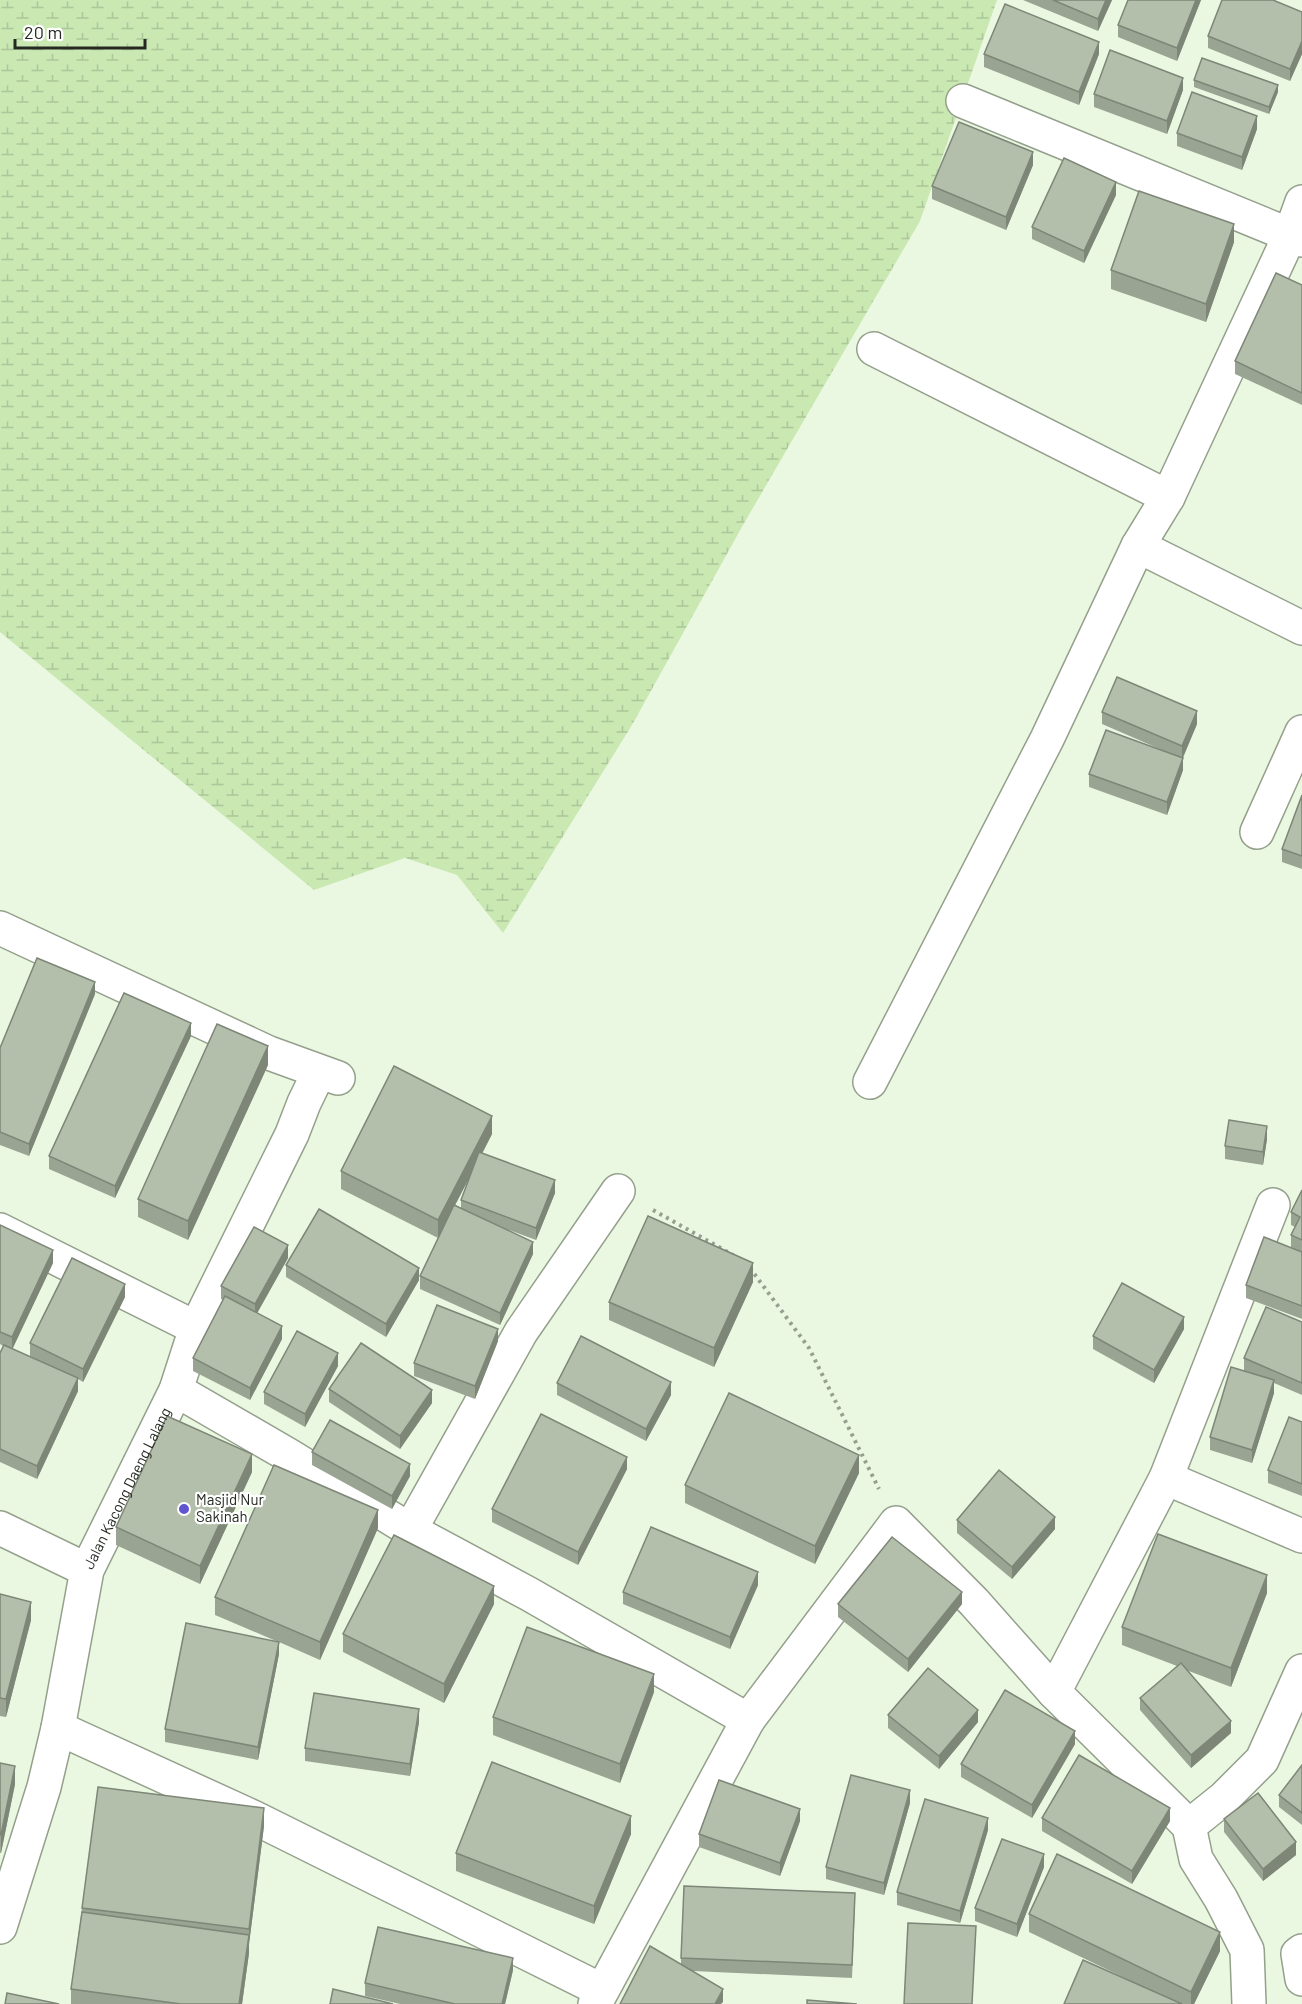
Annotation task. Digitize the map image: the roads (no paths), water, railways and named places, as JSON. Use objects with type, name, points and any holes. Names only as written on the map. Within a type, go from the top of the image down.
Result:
[{"type":"street","points":[[963,101],[1296,237]]},
{"type":"street","points":[[870,1082],[1047,739],[1138,546],[1168,497],[1296,237],[1302,202]]},
{"type":"street","points":[[874,349],[1168,497]]},
{"type":"street","points":[[1138,546],[1302,628]]},
{"type":"street","points":[[1257,832],[1302,732]]},
{"type":"street","name":"Jalan Kacong Daeng Lalang","points":[[0,928],[269,1053],[330,1075],[304,1103],[292,1134],[196,1328],[176,1390],[87,1570],[58,1728],[44,1787],[0,1927]]},
{"type":"street","points":[[410,1530],[521,1332],[618,1191]]},
{"type":"street","points":[[1054,1692],[1166,1478],[1273,1205]]},
{"type":"street","points":[[0,1230],[196,1328]]},
{"type":"street","points":[[176,1390],[290,1456],[410,1530],[529,1594],[748,1720]]},
{"type":"street","points":[[1166,1478],[1302,1536]]},
{"type":"street","points":[[58,1728],[255,1818],[598,1997],[748,1720],[896,1522],[974,1602],[1054,1692],[1189,1826],[1196,1859],[1221,1899],[1247,1950],[1249,2004]]},
{"type":"street","points":[[0,1528],[87,1570]]},
{"type":"street","points":[[1189,1826],[1224,1798],[1262,1760],[1302,1671]]},
{"type":"place","name":"Masjid Nur Sakinah","points":[[184,1509]]}]
